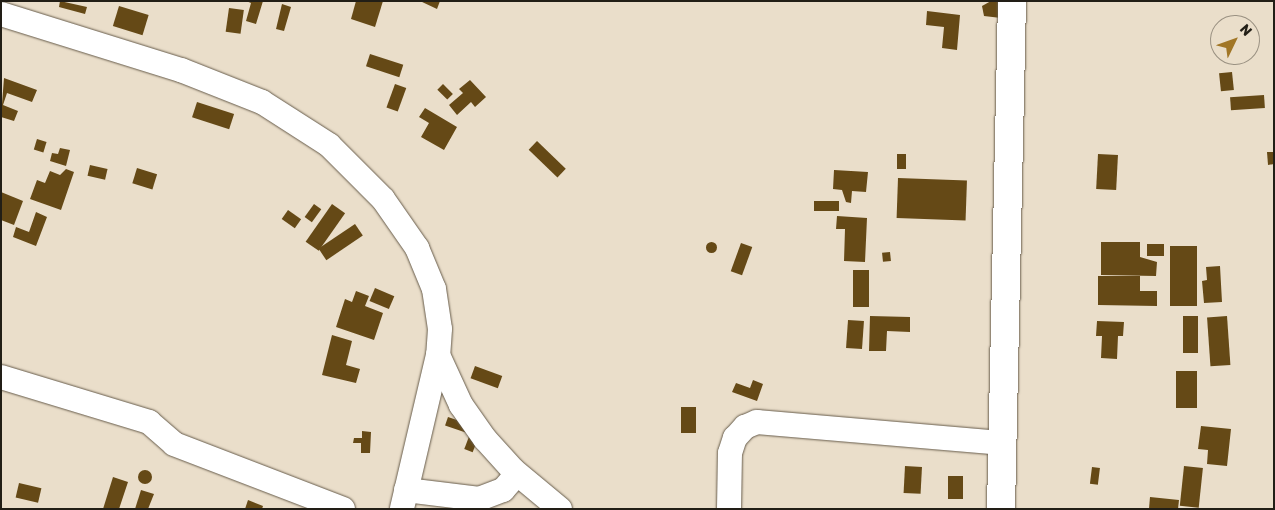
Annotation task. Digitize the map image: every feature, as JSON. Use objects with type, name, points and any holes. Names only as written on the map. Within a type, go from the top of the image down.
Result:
[{"type":"main road","points":[[1001,509],[1012,1]]},
{"type":"street","points":[[3,11],[182,70],[262,102],[329,145],[383,199],[417,248],[434,289],[440,329],[438,355],[404,499],[479,499],[503,490],[517,474]]},
{"type":"street","points":[[438,355],[462,406],[485,439],[517,474],[560,509]]},
{"type":"street","points":[[1,377],[149,422],[174,444],[343,509]]},
{"type":"street","points":[[728,509],[730,453],[736,438],[745,427],[757,422],[1003,443]]},
{"type":"building","points":[[60,1],[87,7],[85,14],[59,7]]},
{"type":"building","points":[[246,1],[263,1],[256,24],[246,21],[251,3]]},
{"type":"building","points":[[356,1],[383,1],[375,27],[351,19]]},
{"type":"building","points":[[420,1],[440,1],[437,9]]},
{"type":"building","points":[[991,1],[1002,1],[1001,18],[984,16],[982,6]]},
{"type":"building","points":[[282,4],[291,7],[284,31],[276,29]]},
{"type":"building","points":[[119,6],[149,15],[143,35],[113,26]]},
{"type":"building","points":[[229,8],[244,10],[241,34],[226,32]]},
{"type":"building","points":[[927,11],[960,15],[957,50],[942,48],[944,27],[926,25]]},
{"type":"building","points":[[370,54],[403,65],[399,77],[366,66]]},
{"type":"building","points":[[1232,72],[1234,90],[1221,91],[1219,73]]},
{"type":"building","points":[[4,78],[37,90],[32,102],[7,93],[3,105],[18,111],[14,121],[1,117]]},
{"type":"building","points":[[470,80],[486,97],[475,107],[471,102],[457,115],[449,105],[463,93],[459,89]]},
{"type":"building","points":[[395,84],[406,88],[398,112],[386,107]]},
{"type":"building","points":[[443,84],[453,94],[447,100],[437,90]]},
{"type":"building","points":[[1264,95],[1265,108],[1231,110],[1230,97]]},
{"type":"building","points":[[197,102],[234,114],[229,129],[192,117]]},
{"type":"building","points":[[425,108],[457,127],[444,150],[421,137],[429,123],[419,117]]},
{"type":"building","points":[[37,139],[47,142],[43,152],[34,150]]},
{"type":"building","points":[[537,141],[566,169],[557,177],[529,150]]},
{"type":"building","points":[[60,148],[70,150],[66,166],[50,161],[52,153],[58,154]]},
{"type":"building","points":[[1267,152],[1274,152],[1274,164],[1268,165]]},
{"type":"building","points":[[897,154],[906,154],[906,169],[897,169]]},
{"type":"building","points":[[1098,154],[1118,155],[1116,190],[1096,189]]},
{"type":"building","points":[[90,165],[108,169],[105,180],[88,176]]},
{"type":"building","points":[[137,168],[157,174],[152,189],[132,183]]},
{"type":"building","points":[[66,169],[74,172],[61,210],[30,199],[37,180],[45,183],[50,171],[60,175]]},
{"type":"building","points":[[834,170],[868,172],[866,192],[852,191],[851,203],[846,202],[842,190],[833,189]]},
{"type":"building","points":[[898,178],[967,180],[966,220],[897,218]]},
{"type":"building","points":[[1,192],[23,201],[14,225],[1,220]]},
{"type":"building","points":[[814,201],[839,201],[839,211],[814,211]]},
{"type":"building","points":[[314,204],[321,209],[312,222],[305,217]]},
{"type":"building","points":[[332,204],[345,213],[319,251],[306,242]]},
{"type":"building","points":[[288,210],[301,219],[295,228],[282,219]]},
{"type":"building","points":[[36,212],[47,217],[36,246],[13,237],[16,227],[29,232]]},
{"type":"building","points":[[837,216],[867,218],[865,262],[844,261],[845,229],[836,229]]},
{"type":"building","points":[[355,224],[363,236],[326,260],[319,249]]},
{"type":"building","points":[[709,242],[713,242],[716,247],[715,251],[709,252],[706,249],[706,245]]},
{"type":"building","points":[[1101,242],[1140,242],[1140,257],[1157,262],[1156,276],[1101,275]]},
{"type":"building","points":[[741,243],[752,247],[742,275],[731,271]]},
{"type":"building","points":[[1147,244],[1164,244],[1164,256],[1147,256]]},
{"type":"building","points":[[1170,246],[1197,246],[1197,306],[1170,306]]},
{"type":"building","points":[[890,252],[891,261],[883,262],[882,253]]},
{"type":"building","points":[[1220,266],[1222,302],[1204,303],[1202,281],[1207,280],[1206,267]]},
{"type":"building","points":[[853,270],[869,270],[869,307],[853,307]]},
{"type":"building","points":[[1098,276],[1140,276],[1140,291],[1157,291],[1157,306],[1098,305]]},
{"type":"building","points":[[375,288],[394,296],[389,309],[370,301]]},
{"type":"building","points":[[356,291],[369,296],[365,306],[383,313],[374,340],[336,327],[345,299],[352,302]]},
{"type":"building","points":[[870,316],[910,317],[910,332],[887,331],[886,351],[869,351]]},
{"type":"building","points":[[1183,316],[1198,316],[1198,353],[1183,353]]},
{"type":"building","points":[[1227,316],[1230,365],[1210,366],[1207,317]]},
{"type":"building","points":[[848,320],[864,321],[862,349],[846,348]]},
{"type":"building","points":[[1097,321],[1124,322],[1123,336],[1118,336],[1117,359],[1101,358],[1102,336],[1096,336]]},
{"type":"building","points":[[332,335],[352,341],[346,365],[360,369],[356,383],[322,375]]},
{"type":"building","points":[[475,366],[502,376],[498,388],[471,378]]},
{"type":"building","points":[[1176,371],[1197,371],[1197,408],[1176,408]]},
{"type":"building","points":[[753,380],[763,384],[757,401],[732,392],[736,383],[750,388]]},
{"type":"building","points":[[681,407],[696,407],[696,433],[681,433]]},
{"type":"building","points":[[448,417],[471,425],[468,433],[445,426]]},
{"type":"building","points":[[1201,426],[1231,429],[1227,466],[1207,464],[1208,450],[1198,449]]},
{"type":"building","points":[[362,431],[371,432],[370,453],[361,453],[361,443],[353,443],[354,438],[362,438]]},
{"type":"building","points":[[470,434],[478,437],[473,452],[464,449]]},
{"type":"building","points":[[905,466],[922,467],[921,494],[904,493]]},
{"type":"building","points":[[1184,466],[1203,468],[1199,508],[1180,506]]},
{"type":"building","points":[[1092,467],[1100,468],[1098,485],[1090,484]]},
{"type":"building","points":[[142,470],[148,470],[152,477],[148,484],[142,484],[138,480],[138,474]]},
{"type":"building","points":[[948,476],[963,476],[963,499],[948,499]]},
{"type":"building","points":[[113,477],[128,482],[119,509],[103,509]]},
{"type":"building","points":[[19,483],[41,488],[38,503],[16,498]]},
{"type":"building","points":[[141,490],[154,494],[148,509],[135,509]]},
{"type":"building","points":[[1150,497],[1179,500],[1178,509],[1149,509]]},
{"type":"building","points":[[248,500],[263,506],[262,509],[245,509]]}]
